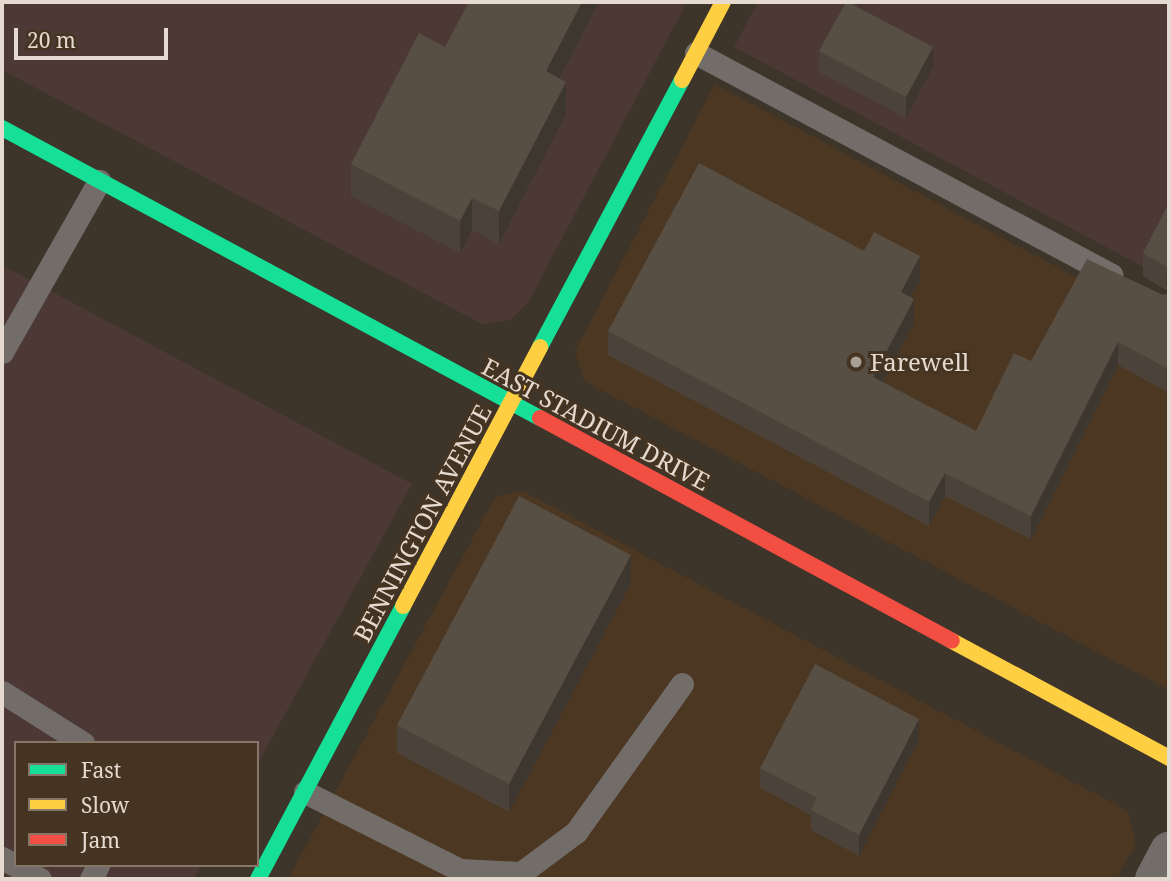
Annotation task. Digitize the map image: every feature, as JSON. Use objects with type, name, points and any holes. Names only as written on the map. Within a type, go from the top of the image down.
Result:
[{"type":"main road","name":"BENNINGTON AVENUE","points":[[258,879],[723,2]]},
{"type":"main road","name":"EAST STADIUM DRIVE","points":[[2,128],[1169,758]]},
{"type":"street","points":[[1154,879],[1169,852]]},
{"type":"lane","points":[[696,53],[1133,287]]},
{"type":"lane","points":[[2,352],[99,181]]},
{"type":"lane","points":[[305,792],[460,870],[521,873],[576,832],[682,684]]},
{"type":"lane","points":[[2,692],[80,741]]},
{"type":"lane","points":[[18,867],[40,879]]},
{"type":"shaded area","points":[[2,2],[687,2],[529,301],[511,320],[482,324],[2,70]]},
{"type":"shaded area","points":[[758,2],[1169,2],[1169,281],[734,47]]},
{"type":"shaded area","points":[[715,84],[1169,327],[1169,690],[584,381],[575,351]]},
{"type":"shaded area","points":[[2,265],[412,484],[259,761],[259,741],[14,741],[14,867],[201,867],[194,879],[2,879]]},
{"type":"shaded area","points":[[523,491],[1128,811],[1136,843],[1117,879],[288,879],[495,497]]},
{"type":"building","points":[[469,2],[582,2],[546,71],[566,82],[499,211],[472,198],[460,221],[351,164],[419,33],[445,47]]},
{"type":"building","points":[[846,2],[933,47],[906,97],[819,51]]},
{"type":"building","points":[[699,163],[864,251],[874,232],[920,256],[901,292],[914,299],[873,377],[976,431],[1014,353],[1031,361],[1087,259],[1163,295],[1169,293],[1169,369],[1118,342],[1031,516],[945,473],[929,502],[608,331]]},
{"type":"building","points":[[1169,203],[1169,268],[1143,253]]},
{"type":"building","points":[[519,496],[631,555],[509,784],[397,725]]},
{"type":"building","points":[[815,664],[919,719],[859,835],[811,810],[817,798],[760,768]]},
{"type":"traffic: fast","points":[[540,347],[682,80]]},
{"type":"traffic: fast","points":[[2,128],[540,418]]},
{"type":"traffic: fast","points":[[258,879],[403,606]]},
{"type":"traffic: slow","points":[[682,80],[723,2]]},
{"type":"traffic: slow","points":[[403,606],[540,347]]},
{"type":"traffic: slow","points":[[952,641],[1169,758]]},
{"type":"traffic: jam","points":[[540,418],[952,641]]},
{"type":"place","name":"Farewell","points":[[856,362]]}]
